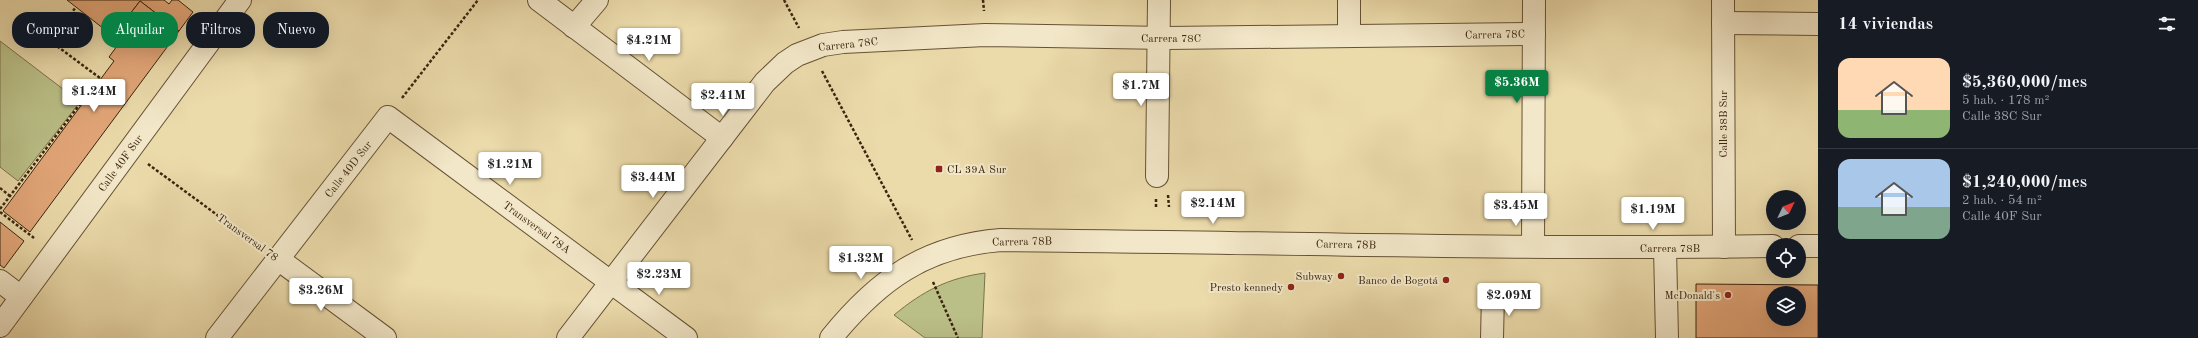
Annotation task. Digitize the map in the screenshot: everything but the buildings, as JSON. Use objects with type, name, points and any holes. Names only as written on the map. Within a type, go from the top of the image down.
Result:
[{"type":"street","points":[[539,0],[722,138]]},
{"type":"street","points":[[574,27],[597,0]]},
{"type":"street","points":[[1157,176],[1159,0]]},
{"type":"street","points":[[1349,0],[1349,36]]},
{"type":"street","points":[[1533,246],[1534,0]]},
{"type":"street","name":"Calle 38B Sur","points":[[1722,0],[1724,247]]},
{"type":"street","name":"Calle 40F Sur","points":[[0,326],[237,1]]},
{"type":"street","points":[[1723,24],[1818,24]]},
{"type":"street","name":"Carrera 78C","points":[[568,338],[765,82],[785,63],[810,49],[843,42],[985,35],[1158,38],[1534,34]]},
{"type":"street","name":"Calle 40D Sur","points":[[217,338],[388,117]]},
{"type":"street","name":"Transversal 78A","points":[[388,117],[686,338]]},
{"type":"street","name":"Carrera 78B","points":[[831,338],[845,321],[893,276],[922,260],[960,245],[1001,240],[1665,248],[1766,246]]},
{"type":"street","points":[[1806,246],[1818,246]]},
{"type":"street","points":[[1665,248],[1667,338]]},
{"type":"street","name":"Transversal 78","points":[[278,259],[385,338]]},
{"type":"street","points":[[0,281],[21,298]]},
{"type":"street","points":[[1492,338],[1493,295]]},
{"type":"path","points":[[388,117],[478,0]]},
{"type":"path","points":[[784,0],[922,260],[958,338]]},
{"type":"path","points":[[36,239],[0,210],[100,78],[50,41],[76,7]]},
{"type":"path","name":"Transversal 78","points":[[129,151],[278,259]]},
{"type":"path","points":[[0,188],[10,196]]},
{"type":"green space","points":[[0,41],[80,102],[18,181],[0,167]]},
{"type":"green space","points":[[985,273],[982,338],[925,338],[894,315],[915,299],[936,287],[959,278]]},
{"type":"place","name":"CL 39A Sur","points":[[939,169]]},
{"type":"place","name":"Subway","points":[[1341,276]]},
{"type":"place","name":"Banco de Bogotá","points":[[1446,280]]},
{"type":"place","name":"Presto kennedy","points":[[1291,287]]},
{"type":"place","name":"McDonald's","points":[[1728,295]]}]
